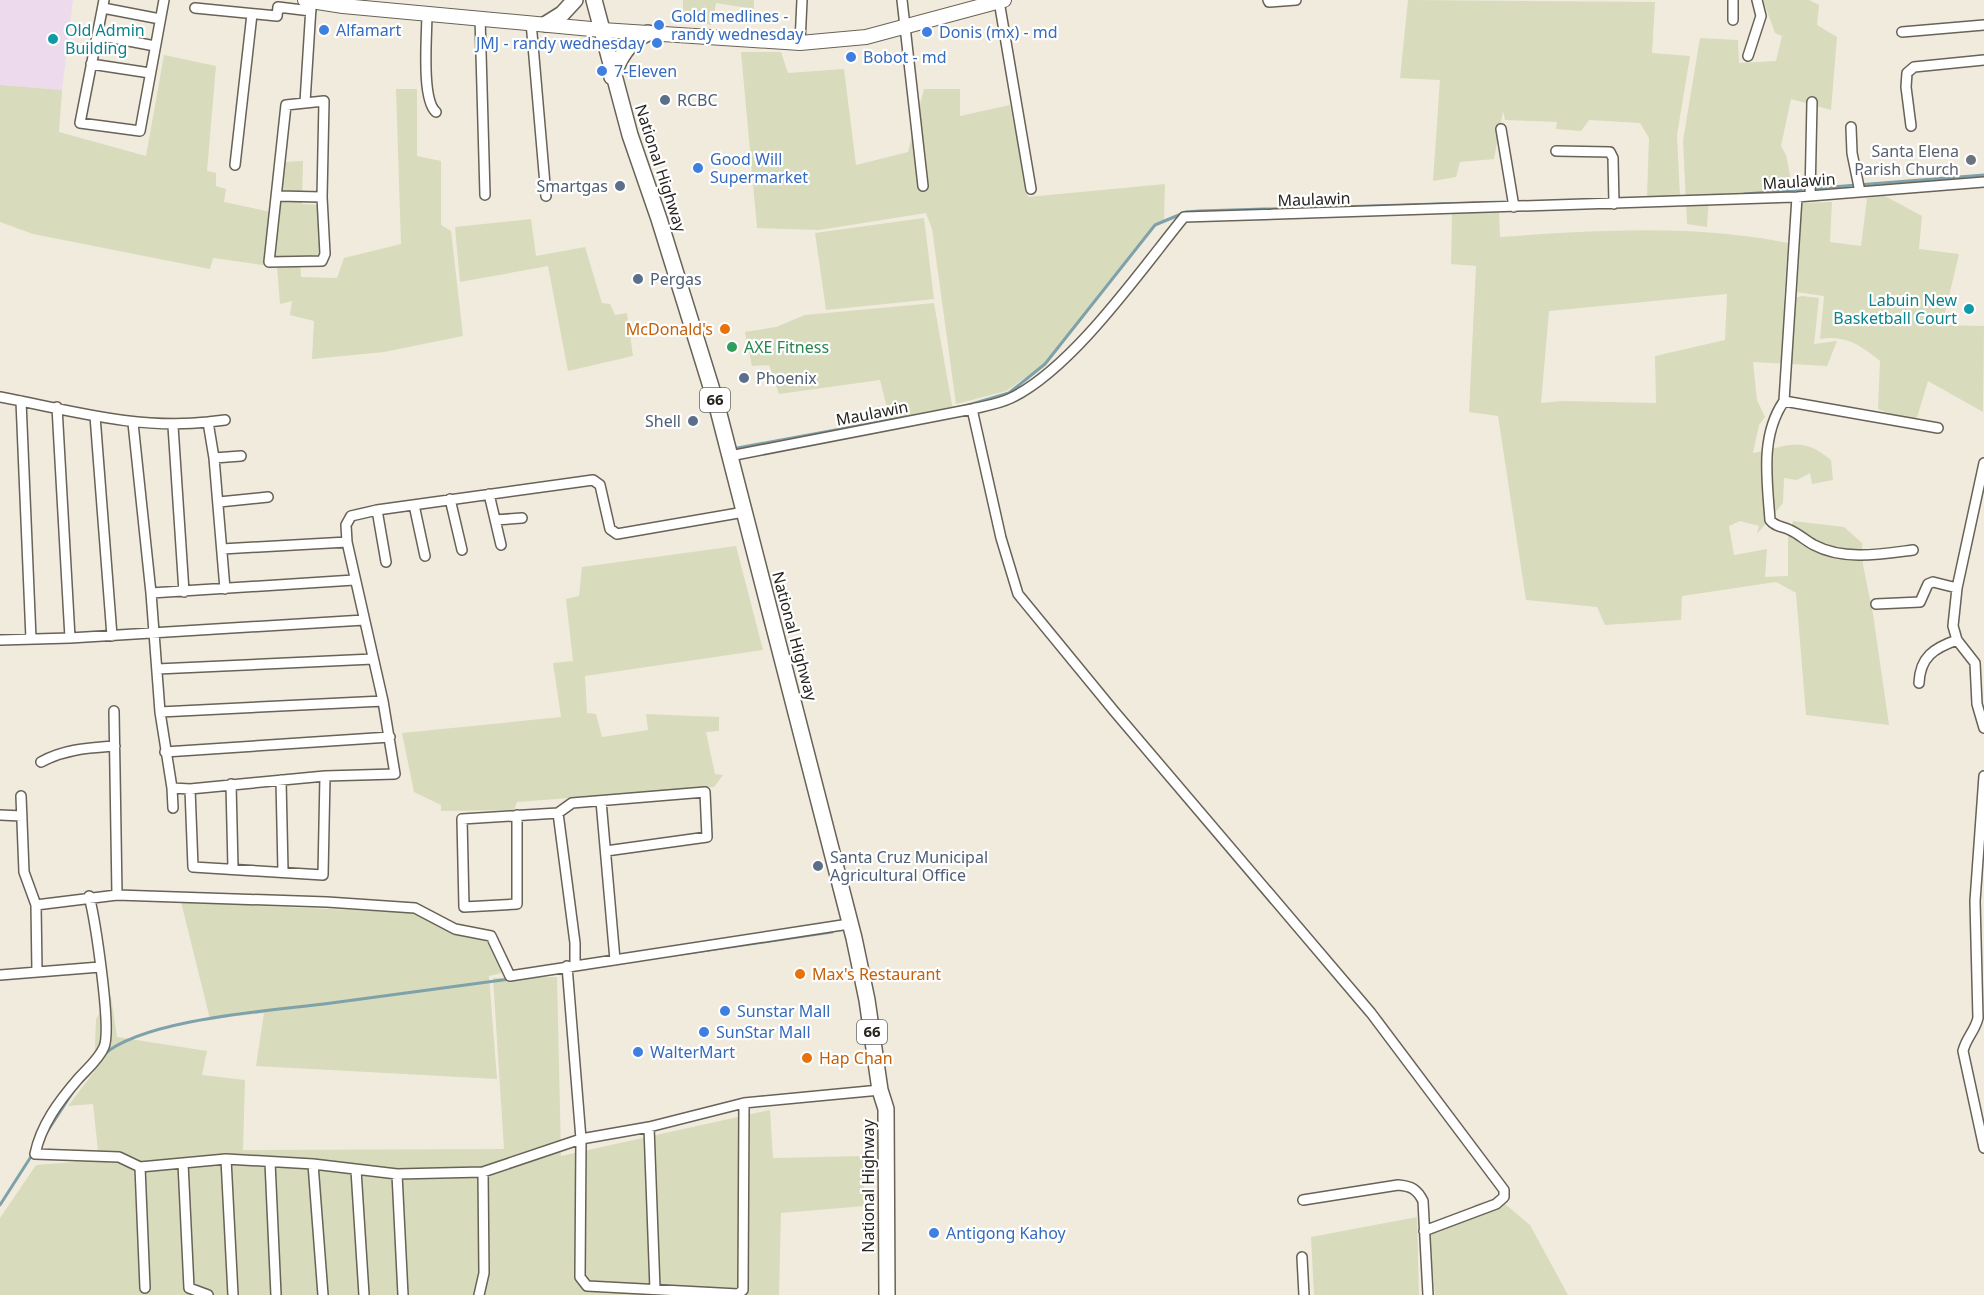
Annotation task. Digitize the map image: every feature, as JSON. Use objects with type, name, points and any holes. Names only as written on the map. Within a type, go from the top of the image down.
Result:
[{"type":"main road","points":[[539,23],[562,14],[575,0]]},
{"type":"main road","name":"National Highway","points":[[594,0],[612,77],[703,360],[730,456],[867,1000],[880,1090],[886,1109],[887,1295]]},
{"type":"main road","points":[[309,4],[480,17],[602,30],[800,42],[848,40],[1002,1]]},
{"type":"main road","points":[[612,77],[625,51],[637,38],[648,33]]},
{"type":"street","points":[[160,19],[103,4],[80,123],[140,130],[164,0]]},
{"type":"street","points":[[800,42],[802,0]]},
{"type":"street","points":[[902,0],[923,186]]},
{"type":"street","points":[[1269,0],[1269,2],[1296,0]]},
{"type":"street","points":[[1733,0],[1733,20]]},
{"type":"street","points":[[1748,56],[1761,15],[1756,0]]},
{"type":"street","points":[[1002,1],[1031,189]]},
{"type":"street","points":[[195,8],[277,16],[278,7],[309,4],[305,102]]},
{"type":"street","points":[[427,13],[428,92],[431,108],[436,112]]},
{"type":"street","points":[[235,165],[252,14]]},
{"type":"street","points":[[480,17],[484,195]]},
{"type":"street","points":[[539,23],[546,196]]},
{"type":"street","points":[[1902,32],[1984,25]]},
{"type":"street","points":[[98,36],[155,45]]},
{"type":"street","points":[[1911,126],[1906,87],[1907,73],[1914,67],[1984,60]]},
{"type":"street","points":[[91,64],[150,73]]},
{"type":"street","points":[[324,101],[322,197],[325,254],[322,261],[269,262],[277,196],[286,105],[324,101]]},
{"type":"street","points":[[1810,196],[1812,102]]},
{"type":"street","points":[[1851,127],[1854,168],[1860,192]]},
{"type":"street","points":[[1501,129],[1514,207]]},
{"type":"street","points":[[1556,151],[1610,152],[1613,158],[1614,204]]},
{"type":"street","name":"Maulawin","points":[[730,456],[972,409],[1011,398],[1055,369],[1092,329],[1185,217],[1797,197],[1984,182]]},
{"type":"street","points":[[277,196],[322,197]]},
{"type":"street","points":[[1797,197],[1784,401],[1770,424],[1768,436],[1770,520],[1774,525],[1792,531],[1815,546],[1848,554],[1871,555],[1913,550]]},
{"type":"street","points":[[0,397],[133,423],[173,426],[225,420]]},
{"type":"street","points":[[21,401],[31,639]]},
{"type":"street","points":[[1784,401],[1938,428]]},
{"type":"street","points":[[57,407],[70,638]]},
{"type":"street","points":[[972,409],[1001,538],[1018,594],[1114,711],[1371,1013],[1504,1190],[1504,1197],[1497,1204],[1424,1231]]},
{"type":"street","points":[[95,416],[112,636]]},
{"type":"street","points":[[208,422],[219,502],[225,589]]},
{"type":"street","points":[[133,423],[152,593],[152,632],[160,712],[173,808]]},
{"type":"street","points":[[173,426],[184,592]]},
{"type":"street","points":[[214,458],[241,456]]},
{"type":"street","points":[[1984,463],[1957,588],[1953,626],[1957,640],[1975,663],[1977,704],[1984,728]]},
{"type":"street","points":[[172,788],[190,789],[325,776],[395,774],[383,701],[347,542],[347,520],[351,516],[414,504],[593,480],[600,485],[610,529],[617,534],[744,512]]},
{"type":"street","points":[[489,494],[501,545]]},
{"type":"street","points":[[219,502],[268,497]]},
{"type":"street","points":[[450,499],[462,550]]},
{"type":"street","points":[[414,504],[425,556]]},
{"type":"street","points":[[377,510],[386,562]]},
{"type":"street","points":[[495,520],[522,518]]},
{"type":"street","points":[[222,549],[347,542]]},
{"type":"street","points":[[152,593],[354,580]]},
{"type":"street","points":[[1876,604],[1920,602],[1928,584],[1933,582],[1957,588]]},
{"type":"street","points":[[0,640],[112,636],[363,620]]},
{"type":"street","points":[[1919,683],[1923,660],[1938,646],[1957,640]]},
{"type":"street","points":[[157,669],[372,659]]},
{"type":"street","points":[[160,712],[383,701]]},
{"type":"street","points":[[114,711],[117,894]]},
{"type":"street","points":[[165,752],[390,737]]},
{"type":"street","points":[[41,762],[69,751],[115,746]]},
{"type":"street","points":[[190,789],[193,867],[323,875],[325,776]]},
{"type":"street","points":[[1984,776],[1978,1018],[1975,1031],[1966,1040],[1963,1051],[1984,1148]]},
{"type":"street","points":[[281,780],[283,871]]},
{"type":"street","points":[[231,784],[233,868]]},
{"type":"street","points":[[517,815],[517,904],[464,907],[462,819],[517,815],[558,813],[572,802],[705,792],[707,837],[606,851]]},
{"type":"street","points":[[21,795],[24,873],[36,905],[37,972]]},
{"type":"street","points":[[601,801],[615,960]]},
{"type":"street","points":[[558,813],[575,943],[571,965],[581,1139],[580,1277],[587,1286],[738,1294],[743,1290],[744,1103]]},
{"type":"street","points":[[0,815],[22,816]]},
{"type":"street","points":[[36,905],[117,894],[327,902],[415,908],[455,929],[491,936],[510,976],[849,924]]},
{"type":"street","points":[[89,896],[96,923],[106,1032],[104,1046],[65,1094],[39,1134],[35,1154],[119,1157],[140,1167],[226,1159],[313,1164],[397,1174],[483,1172],[581,1139],[649,1127],[744,1103],[880,1090]]},
{"type":"street","points":[[0,975],[100,967]]},
{"type":"street","points":[[649,1127],[655,1289]]},
{"type":"street","points":[[226,1159],[233,1295]]},
{"type":"street","points":[[270,1162],[276,1295]]},
{"type":"street","points":[[183,1163],[189,1288],[208,1295]]},
{"type":"street","points":[[313,1164],[323,1295]]},
{"type":"street","points":[[140,1167],[145,1288]]},
{"type":"street","points":[[356,1170],[364,1295]]},
{"type":"street","points":[[479,1295],[484,1273],[483,1172]]},
{"type":"street","points":[[397,1174],[404,1295]]},
{"type":"street","points":[[1303,1200],[1398,1185],[1410,1186],[1419,1192],[1423,1201],[1428,1295]]},
{"type":"street","points":[[1302,1257],[1304,1295]]},
{"type":"shaded area","name":"Old Admin Building","points":[[0,0],[73,0],[62,90],[0,85]]},
{"type":"green space","points":[[683,0],[754,0],[754,9],[716,3],[712,25],[683,20]]},
{"type":"green space","points":[[1408,0],[1655,2],[1652,53],[1690,56],[1677,135],[1680,197],[1647,197],[1649,138],[1640,123],[1589,120],[1581,131],[1556,129],[1557,122],[1505,120],[1503,111],[1494,159],[1460,162],[1456,177],[1433,181],[1440,80],[1400,78]]},
{"type":"green space","points":[[1763,0],[1809,0],[1819,5],[1817,25],[1837,37],[1831,110],[1791,99],[1781,146],[1786,155],[1793,190],[1709,195],[1707,227],[1687,224],[1683,141],[1700,38],[1738,40],[1739,63],[1776,61],[1782,36],[1775,33]]},
{"type":"green space","points":[[741,52],[781,52],[788,73],[844,69],[856,165],[908,152],[924,89],[960,89],[960,116],[1010,105],[1028,197],[1165,184],[1164,221],[1155,225],[1045,364],[1006,391],[956,404],[932,229],[926,213],[819,230],[757,228]]},
{"type":"green space","points":[[164,55],[216,66],[207,171],[216,173],[216,186],[226,189],[224,202],[271,212],[284,162],[303,161],[302,204],[318,205],[321,254],[300,258],[301,277],[337,278],[344,258],[401,244],[396,89],[417,89],[417,156],[441,161],[441,225],[451,231],[463,336],[384,352],[312,359],[314,321],[290,315],[292,301],[280,304],[277,267],[213,258],[210,269],[33,234],[0,222],[0,85],[62,90],[59,132],[146,156]]},
{"type":"green space","points":[[1883,195],[1922,216],[1919,249],[1959,254],[1942,325],[1984,326],[1983,412],[1928,381],[1915,424],[1878,409],[1880,361],[1852,342],[1838,338],[1820,339],[1824,296],[1796,292],[1802,203],[1832,202],[1830,242],[1861,246],[1867,198]]},
{"type":"green space","points":[[1499,211],[1500,237],[1644,230],[1716,233],[1788,243],[1784,301],[1802,296],[1819,298],[1814,344],[1837,341],[1827,366],[1753,362],[1757,400],[1765,417],[1759,425],[1753,453],[1793,444],[1811,447],[1831,460],[1833,480],[1812,484],[1810,473],[1797,480],[1784,478],[1783,503],[1757,534],[1759,526],[1740,521],[1729,526],[1734,555],[1767,549],[1765,577],[1788,576],[1788,539],[1793,521],[1844,527],[1862,543],[1863,565],[1873,614],[1889,725],[1806,715],[1796,593],[1776,582],[1682,596],[1681,620],[1605,625],[1597,607],[1526,600],[1498,416],[1469,412],[1476,266],[1451,264],[1452,214]],"holes":[[[1727,294],[1725,340],[1655,356],[1656,403],[1562,401],[1541,403],[1549,311]]]},
{"type":"green space","points":[[924,218],[934,299],[826,310],[815,233]]},
{"type":"green space","points":[[531,219],[536,256],[585,247],[602,303],[610,304],[615,315],[627,313],[633,356],[568,371],[548,266],[460,282],[455,227]]},
{"type":"green space","points":[[934,303],[953,411],[890,420],[880,380],[779,394],[769,365],[752,366],[745,332],[776,327],[805,315]]},
{"type":"green space","points":[[736,546],[763,650],[585,676],[587,713],[596,714],[602,737],[648,730],[646,714],[719,717],[719,731],[706,732],[715,774],[723,775],[714,787],[517,802],[514,810],[441,811],[441,805],[414,792],[402,733],[561,717],[553,663],[573,661],[566,599],[579,596],[582,567]]},
{"type":"green space","points":[[181,902],[414,913],[487,942],[502,973],[489,976],[497,1079],[256,1066],[264,1013],[210,1019]]},
{"type":"green space","points":[[557,977],[561,1156],[770,1110],[773,1158],[863,1156],[865,1206],[781,1213],[779,1295],[0,1295],[0,1218],[36,1165],[99,1160],[93,1104],[68,1106],[94,1072],[96,1019],[111,996],[117,1037],[207,1051],[202,1075],[245,1080],[243,1150],[504,1149],[493,978]]},
{"type":"green space","points":[[1498,1198],[1530,1225],[1568,1295],[1435,1295],[1429,1236],[1476,1204]]},
{"type":"green space","points":[[1417,1217],[1419,1295],[1314,1295],[1311,1237]]},
{"type":"waterway","points":[[1744,194],[1984,175]]},
{"type":"waterway","points":[[965,406],[1009,393],[1045,364],[1155,225],[1186,212],[1505,202]]},
{"type":"waterway","points":[[732,449],[906,417]]},
{"type":"waterway","points":[[674,955],[832,932]]},
{"type":"waterway","points":[[103,1055],[122,1043],[147,1033],[208,1019],[510,979]]},
{"type":"waterway","points":[[45,1135],[76,1087]]},
{"type":"waterway","points":[[0,1205],[32,1155]]},
{"type":"place","name":"Gold medlines - randy wednesday","points":[[659,25]]},
{"type":"place","name":"Alfamart","points":[[324,30]]},
{"type":"place","name":"Donis (mx) - md","points":[[927,32]]},
{"type":"place","name":"Old Admin Building","points":[[53,39]]},
{"type":"place","name":"JMJ - randy wednesday","points":[[657,43]]},
{"type":"place","name":"Bobot - md","points":[[851,57]]},
{"type":"place","name":"7-Eleven","points":[[602,71]]},
{"type":"place","name":"RCBC","points":[[665,100]]},
{"type":"place","name":"Santa Elena Parish Church","points":[[1971,160]]},
{"type":"place","name":"Good Will Supermarket","points":[[698,168]]},
{"type":"place","name":"Smartgas","points":[[620,186]]},
{"type":"place","name":"Pergas","points":[[638,279]]},
{"type":"place","name":"Labuin New Basketball Court","points":[[1969,309]]},
{"type":"place","name":"McDonald's","points":[[725,329]]},
{"type":"place","name":"AXE Fitness","points":[[732,347]]},
{"type":"place","name":"Phoenix","points":[[744,378]]},
{"type":"place","name":"Shell","points":[[693,421]]},
{"type":"place","name":"Santa Cruz Municipal Agricultural Office","points":[[818,866]]},
{"type":"place","name":"Max's Restaurant","points":[[800,974]]},
{"type":"place","name":"Sunstar Mall","points":[[725,1011]]},
{"type":"place","name":"SunStar Mall","points":[[704,1032]]},
{"type":"place","name":"WalterMart","points":[[638,1052]]},
{"type":"place","name":"Hap Chan","points":[[807,1058]]},
{"type":"place","name":"Antigong Kahoy","points":[[934,1233]]}]
